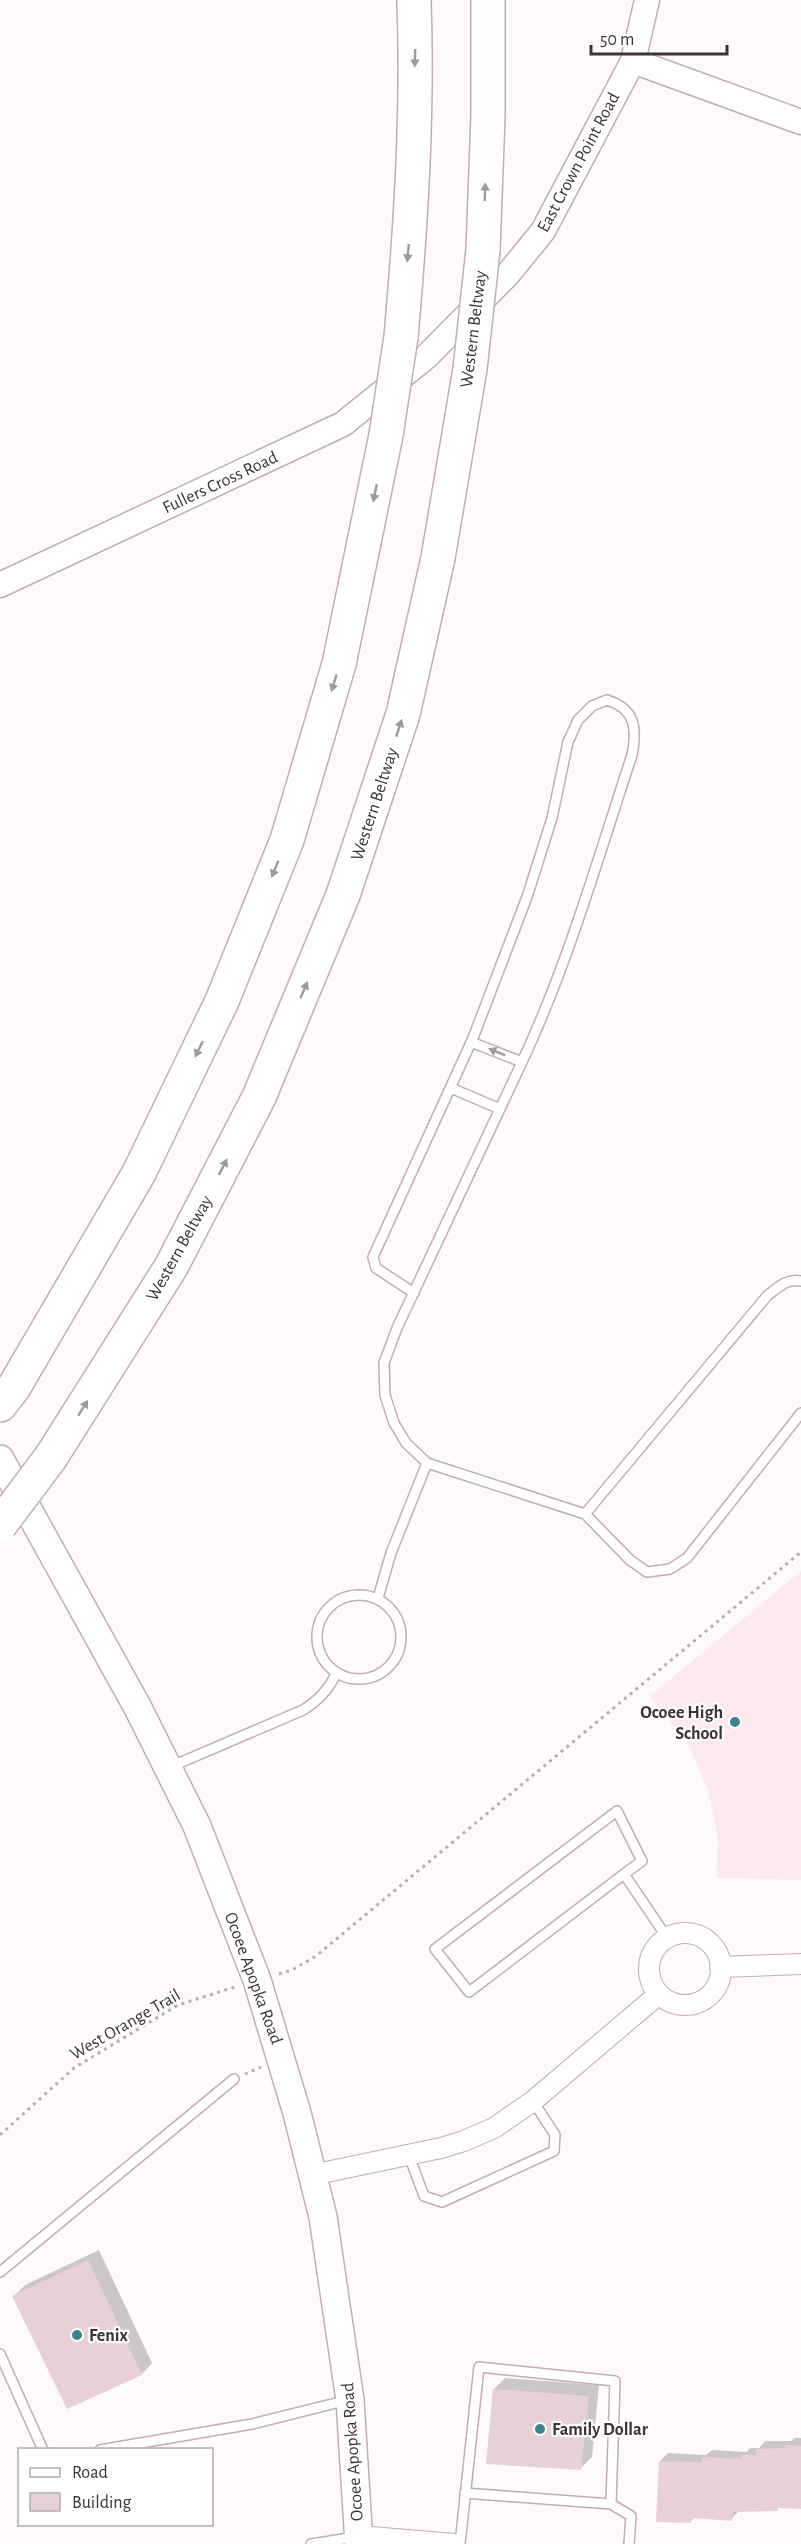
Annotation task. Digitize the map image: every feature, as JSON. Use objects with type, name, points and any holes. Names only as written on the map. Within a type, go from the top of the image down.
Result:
[{"type":"highway","points":[[7,1396],[139,1173],[222,1001],[287,840],[339,664],[386,435],[413,347],[412,205],[416,52],[414,0]]},
{"type":"highway","name":"Western Beltway","points":[[0,1525],[51,1457],[171,1267],[259,1097],[343,895],[403,714],[438,558],[470,369],[483,250],[488,116],[488,0]]},
{"type":"main road","name":"Ocoee Apopka Road","points":[[0,1459],[138,1708],[197,1826],[257,1980],[282,2057],[323,2217],[351,2400],[359,2540]]},
{"type":"street","name":"East Crown Point Road","points":[[413,347],[508,274],[543,231],[633,61],[647,0]]},
{"type":"street","points":[[633,61],[801,122]]},
{"type":"street","name":"Fullers Cross Road","points":[[0,585],[344,424],[413,347]]},
{"type":"street","points":[[684,1934],[696,1935],[707,1941],[716,1951],[720,1967],[717,1986],[709,1996],[699,2002],[678,2005],[658,1994],[649,1974],[653,1952],[668,1939],[684,1934]]},
{"type":"street","points":[[720,1967],[801,1964]]},
{"type":"street","points":[[312,2175],[464,2141],[494,2128],[533,2101],[658,1994]]},
{"type":"street","points":[[359,2540],[454,2544]]},
{"type":"lane","points":[[414,1293],[376,1268],[374,1257],[471,1042],[527,897],[552,818],[568,742],[578,720],[592,706],[607,700],[619,704],[632,719],[636,734],[632,755],[541,1021],[414,1293],[397,1328],[384,1363],[385,1395],[394,1423],[406,1443],[427,1463],[585,1514],[630,1560],[647,1572],[669,1569],[687,1558],[801,1413]]},
{"type":"lane","points":[[471,1042],[522,1062]]},
{"type":"lane","points":[[451,1088],[500,1109]]},
{"type":"lane","points":[[585,1514],[767,1296],[783,1283],[795,1279],[801,1281]]},
{"type":"lane","points":[[378,1599],[391,1553],[427,1463]]},
{"type":"lane","points":[[354,1595],[378,1599],[391,1608],[398,1619],[402,1632],[397,1658],[388,1669],[361,1680],[349,1679],[336,1674],[324,1662],[318,1647],[317,1632],[321,1618],[330,1606],[341,1599],[354,1595]]},
{"type":"lane","points":[[168,1768],[303,1710],[328,1690],[336,1674]]},
{"type":"lane","points":[[617,1811],[642,1861],[624,1874],[469,1992],[435,1949],[617,1811]]},
{"type":"lane","points":[[624,1874],[668,1939]]},
{"type":"lane","points":[[0,2272],[234,2079]]},
{"type":"lane","points":[[408,2153],[424,2196],[442,2202],[554,2151],[555,2135],[533,2101]]},
{"type":"lane","points":[[0,2354],[42,2448]]},
{"type":"lane","points":[[460,2544],[479,2367],[615,2381],[611,2504]]},
{"type":"lane","points":[[112,2448],[252,2424],[351,2400]]},
{"type":"lane","points":[[465,2493],[611,2504],[631,2516],[629,2544]]},
{"type":"lane","points":[[311,2544],[359,2540]]},
{"type":"path","name":"West Orange Trail","points":[[0,2135],[74,2068],[178,2005],[292,1970],[316,1956],[801,1552]]},
{"type":"shaded area","name":"Ocoee High School","points":[[801,1571],[801,1880],[717,1878],[718,1837],[708,1790],[690,1748],[650,1696]]},
{"type":"building","name":"Fenix","points":[[88,2260],[142,2375],[67,2409],[12,2296]]},
{"type":"building","points":[[493,2389],[589,2396],[581,2470],[486,2464]]},
{"type":"building","points":[[785,2445],[801,2446],[801,2509],[778,2508],[778,2511],[733,2512],[732,2521],[692,2518],[691,2523],[656,2522],[659,2461],[702,2462],[702,2457],[741,2459],[741,2455],[756,2455],[756,2449],[785,2448]]},
{"type":"place","name":"Ocoee High School","points":[[735,1722]]},
{"type":"place","name":"Fenix","points":[[77,2335]]},
{"type":"place","name":"Family Dollar","points":[[540,2429]]}]
